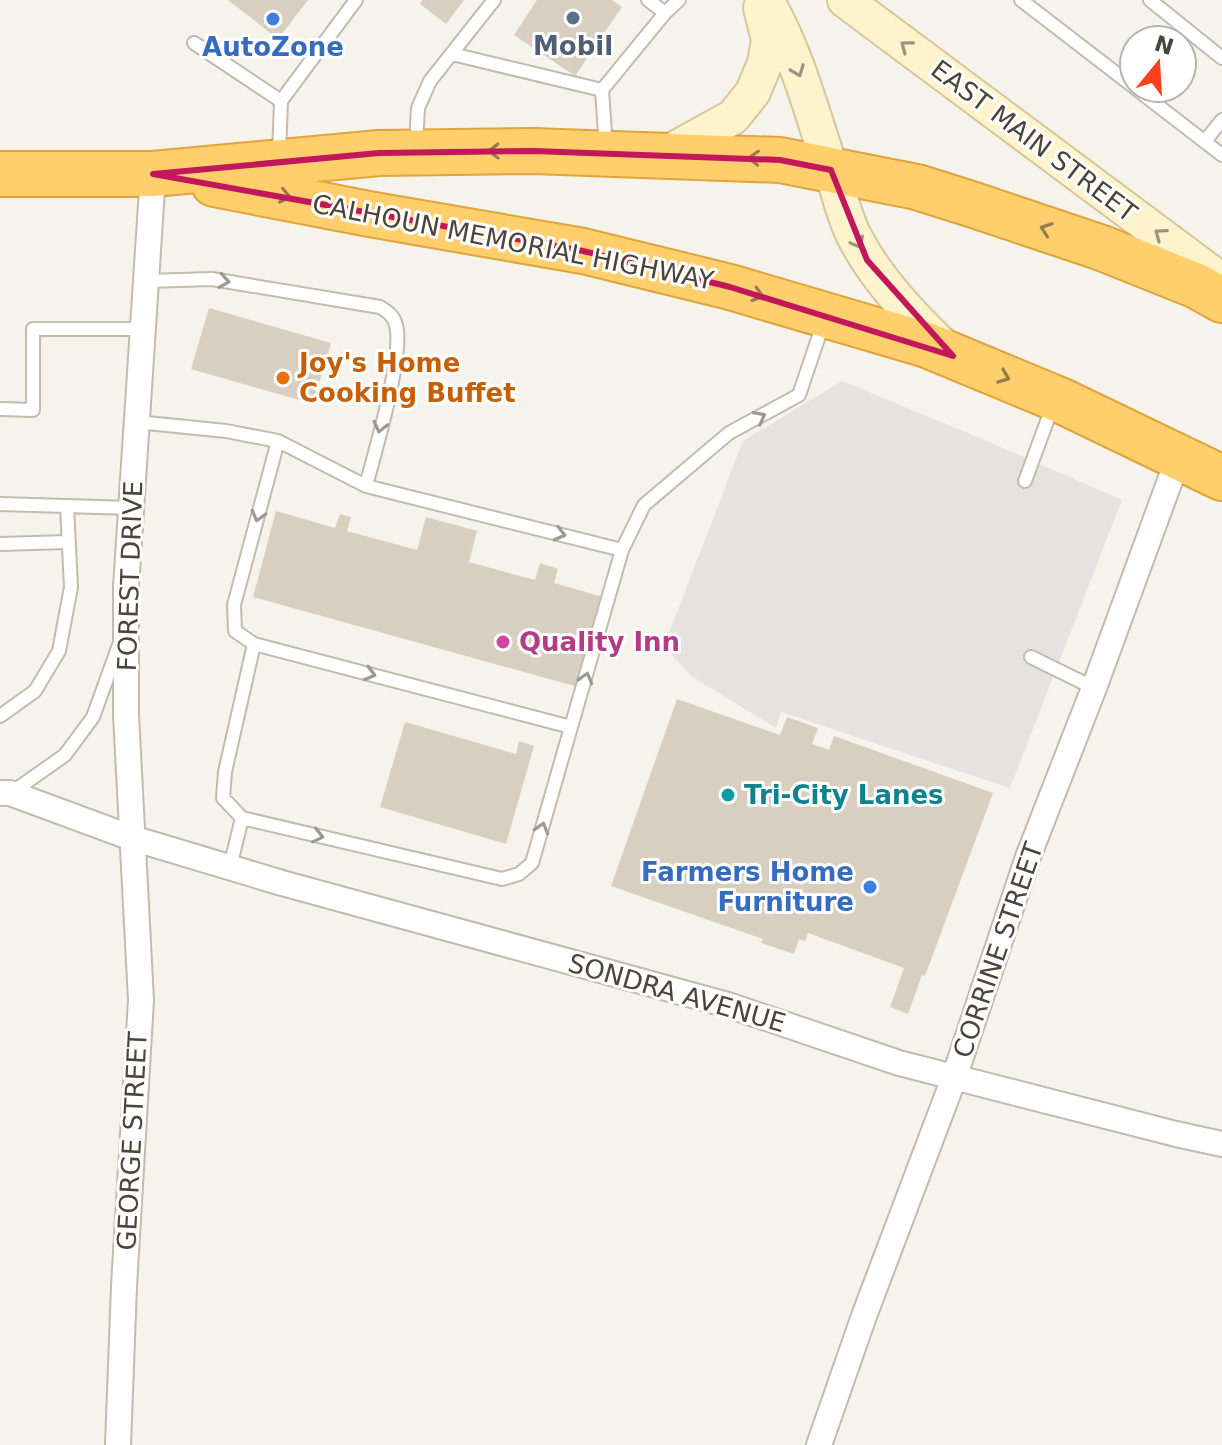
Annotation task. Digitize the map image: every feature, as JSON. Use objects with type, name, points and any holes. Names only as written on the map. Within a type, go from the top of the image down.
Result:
[{"type":"highway","name":"CALHOUN MEMORIAL HIGHWAY","points":[[0,174],[153,174],[379,153],[606,152],[780,160],[917,187],[974,205],[1102,248],[1197,286],[1222,300]]},
{"type":"highway","name":"CALHOUN MEMORIAL HIGHWAY","points":[[153,174],[583,251],[730,287],[927,345],[1055,398],[1222,478]]},
{"type":"main road","points":[[666,154],[733,117],[753,92],[765,63],[769,40],[759,0]]},
{"type":"main road","points":[[766,0],[786,38],[852,232],[867,260],[920,324],[953,356]]},
{"type":"main road","name":"EAST MAIN STREET","points":[[845,0],[1222,281]]},
{"type":"street","name":"FOREST DRIVE","points":[[132,838],[126,715],[126,623],[153,174]]},
{"type":"street","name":"CORRINE STREET","points":[[819,1445],[954,1078],[1028,857],[1179,456]]},
{"type":"street","points":[[5,793],[132,838]]},
{"type":"street","name":"SONDRA AVENUE","points":[[132,838],[728,1005],[899,1063],[1222,1144]]},
{"type":"street","name":"GEORGE STREET","points":[[118,1445],[141,1000],[132,838]]},
{"type":"lane","points":[[279,162],[281,101],[356,0]]},
{"type":"lane","points":[[415,153],[418,108],[430,81],[494,0]]},
{"type":"lane","points":[[648,0],[665,13]]},
{"type":"lane","points":[[606,152],[602,90],[679,0]]},
{"type":"lane","points":[[1021,0],[1118,75]]},
{"type":"lane","points":[[1150,0],[1222,58]]},
{"type":"lane","points":[[194,43],[281,101]]},
{"type":"lane","points":[[452,54],[602,90]]},
{"type":"lane","points":[[1156,104],[1222,155]]},
{"type":"lane","points":[[1205,141],[1222,120]]},
{"type":"lane","points":[[146,281],[212,279],[380,307],[392,314],[397,328],[394,369],[366,486]]},
{"type":"lane","points":[[254,644],[225,772],[223,798],[242,818],[502,879],[519,874],[532,863],[622,550],[644,505],[729,433],[799,395],[826,315]]},
{"type":"lane","points":[[0,409],[33,410],[33,329],[143,329]]},
{"type":"lane","points":[[1025,481],[1055,398]]},
{"type":"lane","points":[[137,422],[226,431],[278,441],[366,486],[622,550]]},
{"type":"lane","points":[[278,441],[234,605],[235,631],[254,644],[571,727]]},
{"type":"lane","points":[[0,504],[131,508]]},
{"type":"lane","points":[[0,716],[35,691],[59,651],[71,587],[67,506]]},
{"type":"lane","points":[[0,544],[68,542]]},
{"type":"lane","points":[[5,793],[65,755],[93,717],[126,623]]},
{"type":"lane","points":[[1031,657],[1094,688]]},
{"type":"lane","points":[[230,867],[242,818]]},
{"type":"highlighted area","points":[[534,151],[780,160],[831,170],[867,260],[953,356],[730,287],[583,251],[153,174],[379,153]]},
{"type":"shaded area","points":[[842,381],[1122,500],[1010,788],[781,712],[776,728],[691,676],[664,646],[743,441]]},
{"type":"building","name":"AutoZone","points":[[228,0],[308,0],[278,39]]},
{"type":"building","points":[[422,0],[464,0],[446,24],[420,4]]},
{"type":"building","points":[[537,0],[612,0],[622,7],[575,76],[514,35]]},
{"type":"building","points":[[209,308],[331,343],[313,404],[191,369]]},
{"type":"building","name":"Quality Inn","points":[[276,511],[335,528],[340,514],[351,517],[347,531],[417,550],[426,517],[477,531],[469,562],[535,580],[540,563],[558,569],[554,583],[603,597],[578,687],[253,597]]},
{"type":"building","points":[[677,699],[780,735],[787,717],[818,728],[812,744],[829,750],[834,736],[993,793],[908,1014],[890,1007],[904,968],[808,933],[805,941],[799,939],[794,954],[761,943],[763,939],[611,886]]},
{"type":"building","points":[[405,722],[516,754],[519,741],[534,746],[506,844],[380,807]]},
{"type":"place","name":"Mobil","points":[[573,18]]},
{"type":"place","name":"AutoZone","points":[[273,19]]},
{"type":"place","name":"Joy's Home Cooking Buffet","points":[[283,378]]},
{"type":"place","name":"Quality Inn","points":[[503,642]]},
{"type":"place","name":"Tri-City Lanes","points":[[728,795]]},
{"type":"place","name":"Farmers Home Furniture","points":[[870,887]]}]
